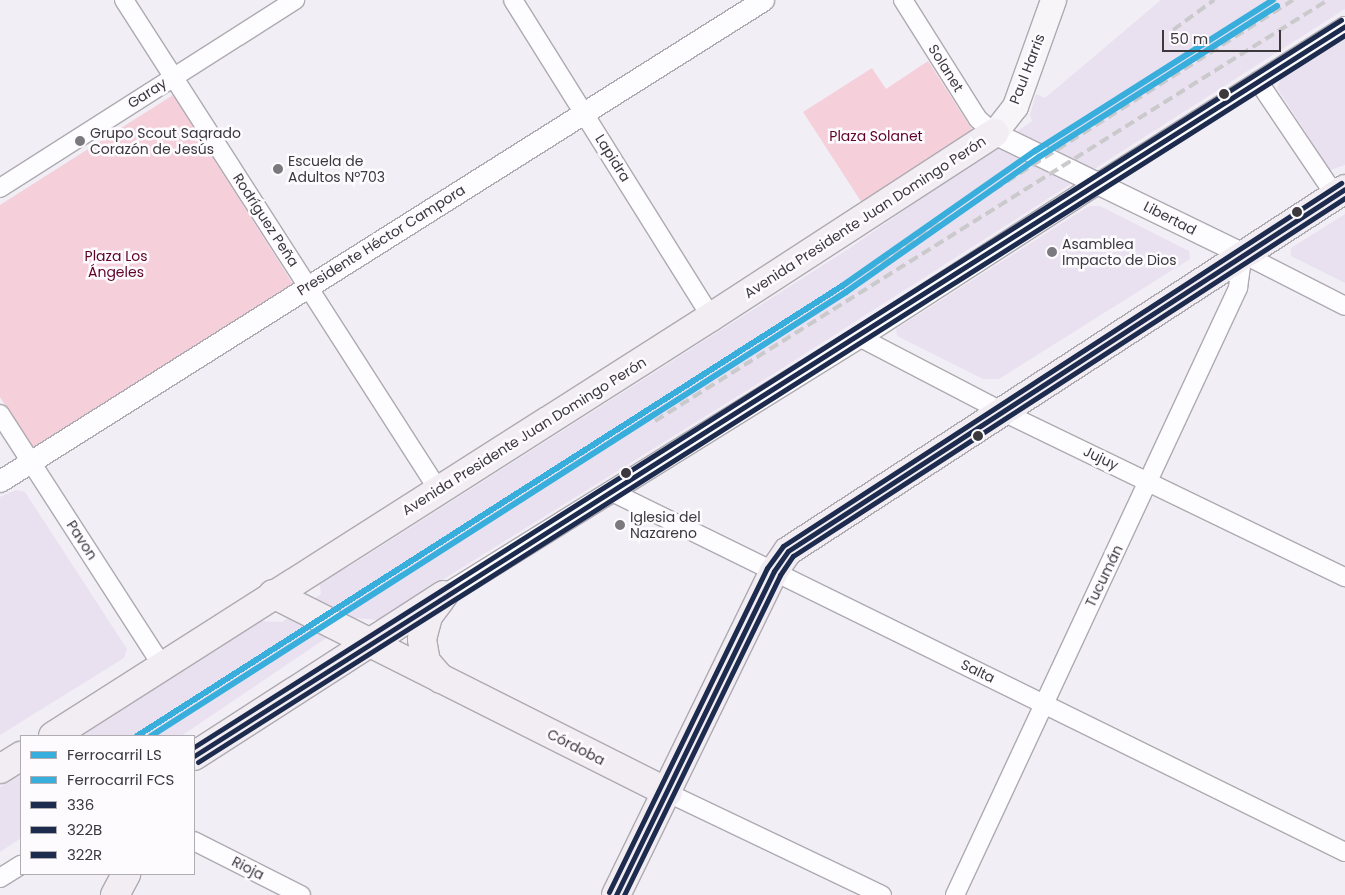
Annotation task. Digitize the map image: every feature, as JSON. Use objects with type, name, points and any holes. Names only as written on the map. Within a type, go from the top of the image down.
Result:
[{"type":"main road","name":"Paul Harris","points":[[994,133],[1015,106],[1052,0]]},
{"type":"main road","name":"Avenida Presidente Juan Domingo Perón","points":[[55,735],[163,667],[273,594],[439,491],[711,317],[994,133]]},
{"type":"main road","points":[[616,895],[668,794],[774,571],[788,551],[802,540],[1340,192]]},
{"type":"main road","name":"Córdoba","points":[[273,594],[668,794]]},
{"type":"main road","points":[[195,755],[371,644],[444,595]]},
{"type":"main road","points":[[441,678],[426,662],[422,639],[428,616],[444,595]]},
{"type":"main road","points":[[0,769],[20,757]]},
{"type":"main road","points":[[115,895],[125,875]]},
{"type":"street","name":"Rodríguez Peña","points":[[124,0],[439,491]]},
{"type":"street","name":"Garay","points":[[0,188],[295,0]]},
{"type":"street","name":"Lapidra","points":[[513,0],[711,317]]},
{"type":"street","name":"Presidente Héctor Campora","points":[[0,481],[762,0]]},
{"type":"street","name":"Solanet","points":[[903,0],[978,119],[994,133]]},
{"type":"street","points":[[444,595],[859,336],[1345,26]]},
{"type":"street","points":[[1258,81],[1340,192]]},
{"type":"street","name":"Libertad","points":[[994,133],[1099,182],[1345,306]]},
{"type":"street","name":"Tucumán","points":[[955,895],[1238,288],[1243,254]]},
{"type":"street","name":"Jujuy","points":[[859,336],[1001,411],[1345,577]]},
{"type":"street","name":"Pavon","points":[[0,414],[163,667]]},
{"type":"street","name":"Salta","points":[[610,491],[1044,702],[1345,852]]},
{"type":"street","name":"Córdoba","points":[[668,794],[882,895]]},
{"type":"street","name":"Rioja","points":[[195,842],[302,895]]},
{"type":"street","points":[[0,878],[20,866]]},
{"type":"shaded area","points":[[1161,0],[1345,0],[1345,9],[770,376],[378,620],[356,618],[182,735],[81,735],[258,621],[282,622],[321,594],[319,580],[350,566],[850,248],[1032,121],[1030,115],[1036,94],[1045,98]]},
{"type":"shaded area","points":[[1345,39],[1345,165],[1330,170],[1277,88],[1281,79]]},
{"type":"shaded area","points":[[1089,206],[1100,206],[1189,251],[1190,259],[999,379],[983,379],[897,336],[896,329]]},
{"type":"shaded area","points":[[1345,214],[1345,283],[1291,256],[1291,248]]},
{"type":"shaded area","points":[[16,490],[25,492],[127,649],[124,658],[0,735],[0,497]]},
{"type":"shaded area","points":[[20,774],[20,839],[0,852],[0,787]]},
{"type":"green space","name":"Plaza Solanet","points":[[928,61],[973,131],[862,203],[803,112],[872,68],[886,89]]},
{"type":"green space","name":"Plaza Los Ángeles","points":[[173,95],[293,284],[33,449],[0,397],[0,205]]},
{"type":"railway","points":[[1173,30],[1214,0]]},
{"type":"railway","points":[[842,286],[1293,0]]},
{"type":"railway","points":[[655,421],[1328,0]]},
{"type":"rail line","name":"LS","points":[[139,735],[842,286],[1035,151],[1273,0]]},
{"type":"rail line","name":"FCS","points":[[153,735],[846,292],[1039,157],[1277,6]]},
{"type":"transit line","name":"322R","points":[[195,746],[1341,20]]},
{"type":"transit line","name":"336","points":[[195,755],[1345,26]]},
{"type":"transit line","name":"322B","points":[[198,762],[1345,35]]},
{"type":"transit line","name":"322R","points":[[609,892],[767,568],[783,546],[1341,183]]},
{"type":"transit line","name":"336","points":[[616,895],[774,571],[788,551],[1345,189]]},
{"type":"transit line","name":"322B","points":[[624,895],[780,575],[793,556],[1345,198]]},
{"type":"place","name":"Grupo Scout Sagrado Corazón de Jesús","points":[[80,141]]},
{"type":"place","name":"Escuela de Adultos Nº703","points":[[278,169]]},
{"type":"place","name":"Asamblea Impacto de Dios","points":[[1052,252]]},
{"type":"place","name":"Iglesia del Nazareno","points":[[620,525]]}]
